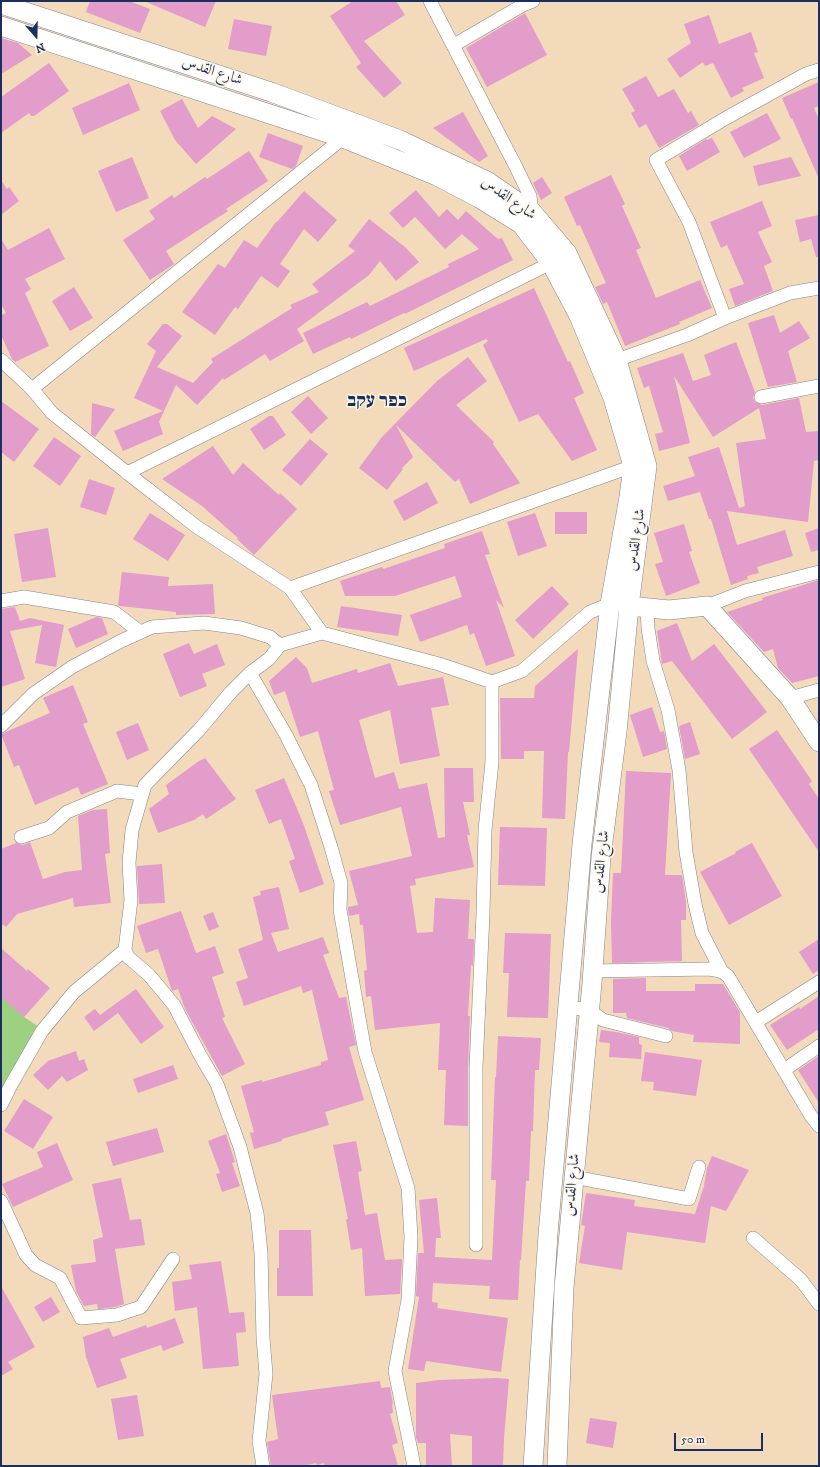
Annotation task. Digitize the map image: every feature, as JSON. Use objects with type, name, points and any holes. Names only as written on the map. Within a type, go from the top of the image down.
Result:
[{"type":"main road","name":"شارع القدس","points":[[1,4],[272,92],[400,140],[487,182],[532,212],[567,253],[617,360],[647,466],[620,605],[582,844],[548,1234],[533,1466]]},
{"type":"main road","name":"شارع القدس","points":[[1,26],[343,138],[437,176],[479,198],[521,224],[551,263],[579,316],[613,398],[633,466],[620,605],[617,732],[601,857],[593,971],[564,1288],[557,1466]]},
{"type":"main road","points":[[620,605],[669,610],[707,606],[790,698],[819,742]]},
{"type":"street","points":[[430,1],[522,179],[530,196],[532,212]]},
{"type":"street","points":[[454,45],[523,5],[533,1]]},
{"type":"street","points":[[725,318],[689,222],[656,160],[726,118],[806,74],[819,70]]},
{"type":"street","points":[[32,389],[343,138]]},
{"type":"street","points":[[127,473],[551,263]]},
{"type":"street","points":[[617,360],[687,335],[725,318],[790,293],[819,288]]},
{"type":"street","points":[[1,360],[32,389],[52,413],[127,473],[197,528],[290,588],[322,633]]},
{"type":"street","points":[[761,398],[819,386]]},
{"type":"street","points":[[290,588],[633,466]]},
{"type":"street","points":[[707,606],[744,592],[819,572]]},
{"type":"street","points":[[1,601],[24,597],[114,612],[140,632]]},
{"type":"street","points":[[263,1466],[259,1441],[266,1374],[263,1338],[261,1253],[257,1213],[240,1147],[217,1084],[174,1005],[149,975],[128,957],[125,950],[131,900],[129,863],[132,830],[145,785],[199,730],[250,673],[269,659],[280,645],[322,633],[439,664],[492,682],[522,671],[590,612],[620,605]]},
{"type":"street","points":[[647,608],[648,628],[653,660],[668,710],[679,770],[686,852],[695,904],[702,933],[722,972]]},
{"type":"street","points":[[1,726],[33,694],[72,667],[140,632],[152,628],[204,624],[241,628],[270,637],[280,645]]},
{"type":"street","points":[[250,673],[286,735],[311,785],[328,840],[341,883],[340,910],[365,1052],[408,1188],[411,1237],[408,1300],[395,1371],[414,1466]]},
{"type":"street","points":[[476,1245],[476,1067],[483,930],[485,830],[492,762],[492,682]]},
{"type":"street","points":[[790,698],[819,690]]},
{"type":"street","points":[[21,837],[49,828],[67,812],[117,791],[142,794]]},
{"type":"street","points":[[1,1105],[10,1085],[42,1031],[64,1003],[74,992],[125,950]]},
{"type":"street","points":[[593,971],[709,969],[722,972],[728,976],[811,1116],[819,1126]]},
{"type":"street","points":[[756,1022],[819,982]]},
{"type":"street","points":[[568,1008],[589,1010],[603,1020],[666,1036]]},
{"type":"street","points":[[784,1070],[819,1046]]},
{"type":"street","points":[[574,1177],[689,1199],[699,1167]]},
{"type":"street","points":[[1,1201],[26,1255],[35,1265],[60,1278],[81,1318],[117,1315],[141,1307],[173,1259]]},
{"type":"street","points":[[754,1238],[801,1280],[819,1304]]},
{"type":"green space","points":[[1,995],[24,1017],[39,1027],[1,1092]]},
{"type":"building","points":[[90,1],[129,1],[150,9],[140,33],[86,12]]},
{"type":"building","points":[[144,1],[216,1],[205,27]]},
{"type":"building","points":[[353,1],[396,1],[405,15],[364,41],[402,83],[384,98],[356,67],[361,63],[330,16]]},
{"type":"building","points":[[525,13],[547,55],[487,87],[466,48]]},
{"type":"building","points":[[709,15],[719,44],[751,32],[758,52],[754,53],[764,78],[742,88],[744,91],[731,98],[713,63],[705,66],[703,62],[680,78],[667,59],[691,43],[684,24]]},
{"type":"building","points":[[234,19],[272,26],[266,56],[228,49]]},
{"type":"building","points":[[1,38],[18,43],[32,55],[1,74]]},
{"type":"building","points":[[49,63],[69,91],[34,116],[31,116],[29,113],[1,133],[1,97]]},
{"type":"building","points":[[646,76],[658,97],[674,89],[688,113],[691,111],[699,125],[659,148],[646,124],[639,128],[631,113],[635,111],[622,89]]},
{"type":"building","points":[[819,82],[819,106],[814,108],[819,120],[819,179],[782,98]]},
{"type":"building","points":[[129,83],[140,110],[83,135],[72,108]]},
{"type":"building","points":[[182,99],[198,128],[212,116],[236,129],[196,164],[175,140],[160,111]]},
{"type":"building","points":[[463,112],[488,156],[479,162],[433,128]]},
{"type":"building","points":[[767,113],[781,139],[744,158],[730,132]]},
{"type":"building","points":[[268,133],[303,146],[296,166],[292,169],[259,157]]},
{"type":"building","points":[[712,138],[720,152],[687,171],[679,156],[706,139]]},
{"type":"building","points":[[249,151],[268,181],[226,209],[228,211],[166,251],[174,264],[150,280],[123,240],[155,219],[149,211],[172,195],[174,198],[205,177],[207,179]]},
{"type":"building","points":[[132,157],[149,198],[116,212],[98,171]]},
{"type":"building","points":[[791,157],[801,176],[758,186],[753,166]]},
{"type":"building","points":[[611,175],[625,204],[622,206],[641,248],[636,250],[656,298],[700,280],[712,308],[679,322],[680,324],[625,346],[607,302],[603,304],[595,287],[606,283],[580,225],[577,226],[564,197]]},
{"type":"building","points":[[542,177],[552,193],[541,200],[533,183]]},
{"type":"building","points":[[1,180],[7,189],[9,187],[19,201],[1,215]]},
{"type":"building","points":[[416,190],[439,217],[447,209],[458,220],[466,211],[498,239],[502,238],[513,260],[405,314],[404,313],[351,339],[350,337],[313,354],[303,333],[367,302],[370,306],[449,267],[448,264],[479,249],[462,234],[445,249],[415,217],[403,228],[389,213]]},
{"type":"building","points":[[304,191],[337,220],[318,242],[304,229],[280,264],[290,271],[278,288],[261,276],[238,309],[235,307],[215,335],[182,312],[218,264],[225,268],[244,240],[257,248],[276,222]]},
{"type":"building","points":[[762,201],[772,226],[758,232],[772,262],[764,266],[773,291],[735,306],[729,289],[744,284],[727,245],[721,248],[710,222]]},
{"type":"building","points":[[819,215],[819,257],[816,257],[811,239],[800,242],[795,220]]},
{"type":"building","points":[[369,219],[405,247],[419,262],[396,281],[380,261],[369,275],[297,329],[304,341],[270,361],[265,354],[224,380],[223,378],[197,405],[176,385],[159,422],[163,434],[123,451],[114,431],[163,411],[134,398],[156,351],[147,344],[163,324],[167,324],[182,336],[157,367],[193,383],[213,362],[211,359],[292,308],[290,305],[319,292],[312,284],[355,251],[348,246]]},
{"type":"building","points":[[49,228],[65,259],[25,279],[31,289],[25,293],[49,346],[15,362],[12,359],[1,335],[1,315],[6,313],[1,304],[1,239],[8,250]]},
{"type":"building","points":[[74,287],[93,318],[70,331],[52,301]]},
{"type":"building","points":[[534,288],[584,393],[574,398],[597,450],[572,461],[538,414],[519,422],[483,345],[488,341],[486,339],[414,371],[404,348]]},
{"type":"building","points":[[774,315],[780,333],[799,321],[810,338],[788,351],[797,382],[768,387],[748,323]]},
{"type":"building","points":[[736,342],[755,392],[753,398],[755,402],[762,405],[799,398],[806,432],[819,431],[819,460],[814,461],[808,522],[727,511],[737,545],[785,530],[793,556],[757,567],[759,573],[747,576],[748,579],[731,585],[711,519],[709,519],[700,492],[668,501],[663,486],[695,476],[688,457],[719,447],[739,508],[745,506],[736,443],[766,439],[759,408],[713,437],[674,376],[690,443],[659,451],[655,434],[663,432],[649,386],[644,388],[637,368],[683,353],[693,381],[711,375],[704,355]]},
{"type":"building","points":[[468,357],[487,381],[456,405],[494,442],[493,444],[520,483],[470,504],[459,479],[455,482],[396,425],[413,457],[402,468],[403,469],[387,490],[359,468],[382,437],[437,381]]},
{"type":"building","points":[[308,396],[328,418],[311,434],[291,412]]},
{"type":"building","points":[[1,401],[39,429],[14,462],[1,452]]},
{"type":"building","points":[[92,403],[115,409],[95,437],[91,434]]},
{"type":"building","points":[[269,416],[273,416],[286,435],[264,450],[250,429]]},
{"type":"building","points":[[54,437],[81,456],[60,486],[33,466]]},
{"type":"building","points":[[310,439],[328,454],[301,486],[282,470]]},
{"type":"building","points":[[213,446],[233,475],[243,463],[297,509],[254,555],[237,539],[238,538],[202,506],[162,479]]},
{"type":"building","points":[[89,479],[115,488],[106,515],[80,507]]},
{"type":"building","points":[[427,482],[438,503],[404,521],[393,501]]},
{"type":"building","points":[[555,512],[587,512],[587,534],[555,534]]},
{"type":"building","points":[[150,513],[185,535],[168,561],[133,539]]},
{"type":"building","points":[[535,513],[547,546],[518,556],[507,522]]},
{"type":"building","points":[[684,524],[692,551],[689,552],[700,583],[666,596],[655,564],[663,562],[654,533]]},
{"type":"building","points":[[48,528],[56,577],[22,582],[14,534]]},
{"type":"building","points":[[819,528],[819,550],[811,552],[805,533]]},
{"type":"building","points":[[482,531],[490,554],[485,555],[504,608],[496,600],[515,656],[486,666],[474,633],[470,635],[467,625],[420,642],[410,615],[462,597],[455,576],[395,596],[345,596],[340,581],[382,567],[383,569],[445,548],[444,544]]},
{"type":"building","points":[[122,572],[169,577],[168,586],[213,584],[215,614],[176,615],[176,612],[120,606],[118,605]]},
{"type":"building","points":[[819,580],[819,676],[792,683],[778,668],[773,649],[764,652],[727,612],[763,600],[762,598]]},
{"type":"building","points":[[552,586],[569,604],[533,639],[515,620]]},
{"type":"building","points":[[341,606],[402,615],[398,636],[337,627]]},
{"type":"building","points":[[15,607],[20,621],[30,618],[64,625],[56,667],[35,663],[42,625],[10,631],[25,679],[1,687],[1,609]]},
{"type":"building","points":[[96,617],[102,618],[108,634],[76,648],[68,629]]},
{"type":"building","points":[[677,623],[692,661],[714,644],[767,712],[732,739],[672,661],[662,664],[657,631]]},
{"type":"building","points":[[189,643],[194,654],[217,644],[225,665],[202,674],[207,686],[180,697],[163,654]]},
{"type":"building","points":[[578,649],[568,752],[565,819],[542,818],[544,751],[524,751],[524,759],[501,759],[500,698],[534,698],[535,686]]},
{"type":"building","points":[[296,657],[307,668],[312,683],[357,669],[358,673],[390,663],[398,686],[443,677],[449,705],[431,708],[440,756],[400,764],[390,710],[359,720],[375,778],[394,772],[399,789],[427,783],[438,838],[445,837],[444,768],[473,768],[474,802],[463,802],[470,835],[467,835],[474,867],[415,879],[416,885],[410,886],[417,933],[433,932],[435,898],[470,900],[468,939],[474,939],[468,1016],[470,1016],[468,1126],[444,1125],[446,1070],[438,1070],[440,1023],[375,1030],[371,996],[366,997],[364,971],[367,970],[363,925],[360,925],[359,914],[349,916],[348,907],[358,905],[349,871],[412,856],[401,807],[340,825],[329,791],[334,790],[318,731],[300,737],[285,691],[274,695],[269,681]]},
{"type":"building","points":[[73,685],[88,722],[83,724],[108,784],[81,795],[78,787],[35,805],[19,765],[14,767],[1,734],[50,713],[43,698]]},
{"type":"building","points":[[652,707],[660,732],[664,731],[667,749],[643,757],[630,715]]},
{"type":"building","points":[[690,722],[700,754],[685,759],[679,726]]},
{"type":"building","points":[[138,723],[149,750],[127,760],[116,732]]},
{"type":"building","points":[[777,730],[812,781],[809,784],[819,799],[819,852],[749,749]]},
{"type":"building","points":[[205,758],[236,799],[206,819],[203,814],[194,820],[158,833],[149,809],[169,794],[166,785]]},
{"type":"building","points":[[626,771],[671,773],[665,875],[682,875],[686,902],[686,920],[681,920],[682,961],[612,963],[611,922],[613,873],[621,873]]},
{"type":"building","points":[[284,778],[303,823],[324,884],[300,893],[289,861],[295,859],[281,819],[269,824],[255,790]]},
{"type":"building","points":[[107,809],[110,853],[105,854],[111,903],[74,907],[73,898],[17,914],[6,927],[1,923],[1,849],[16,843],[23,845],[30,842],[43,879],[65,872],[82,870],[78,816],[93,810]]},
{"type":"building","points":[[500,827],[547,828],[545,886],[498,885]]},
{"type":"building","points":[[752,843],[782,896],[729,925],[700,872]]},
{"type":"building","points":[[162,864],[165,903],[139,904],[137,866]]},
{"type":"building","points":[[279,887],[289,929],[271,933],[278,952],[323,937],[329,953],[323,955],[339,998],[346,997],[356,1045],[349,1047],[364,1100],[325,1112],[329,1125],[254,1149],[250,1133],[254,1132],[241,1086],[262,1080],[262,1082],[321,1065],[321,1062],[328,1060],[312,990],[303,993],[301,986],[244,1006],[236,982],[248,978],[238,949],[263,940],[253,897],[261,895],[260,891]]},
{"type":"building","points":[[181,911],[196,953],[215,946],[224,973],[212,977],[225,1017],[222,1018],[245,1064],[222,1076],[185,1009],[178,989],[172,991],[158,949],[146,953],[137,926]]},
{"type":"building","points":[[213,912],[219,927],[209,931],[203,916]]},
{"type":"building","points":[[505,933],[551,934],[548,1018],[507,1017],[509,973],[503,973]]},
{"type":"building","points":[[819,939],[819,970],[813,974],[799,952]]},
{"type":"building","points":[[1,948],[27,971],[28,969],[50,988],[24,1017],[1,997]]},
{"type":"building","points":[[646,978],[646,991],[695,991],[695,984],[723,984],[740,1012],[740,1044],[693,1042],[694,1035],[672,1031],[668,1028],[627,1018],[626,1013],[613,1013],[613,979]]},
{"type":"building","points":[[136,989],[164,1027],[141,1044],[118,1013],[94,1031],[84,1017],[95,1009],[100,1015]]},
{"type":"building","points":[[819,996],[819,1029],[787,1050],[770,1025],[799,1007],[800,1009]]},
{"type":"building","points":[[601,1030],[639,1037],[639,1044],[642,1045],[641,1059],[609,1057],[610,1043],[599,1042]]},
{"type":"building","points":[[498,1036],[541,1038],[539,1070],[535,1070],[533,1131],[531,1131],[529,1181],[526,1181],[518,1300],[489,1299],[490,1286],[433,1283],[432,1302],[438,1303],[437,1308],[508,1318],[501,1372],[426,1361],[424,1371],[408,1369],[419,1297],[416,1296],[418,1253],[424,1253],[419,1200],[437,1198],[441,1238],[436,1238],[435,1257],[492,1260],[496,1180],[491,1180]]},
{"type":"building","points":[[76,1051],[79,1061],[84,1059],[88,1070],[67,1082],[62,1076],[48,1090],[33,1075],[48,1061]]},
{"type":"building","points":[[645,1052],[702,1060],[696,1096],[653,1090],[654,1082],[641,1081]]},
{"type":"building","points":[[819,1056],[819,1103],[798,1070]]},
{"type":"building","points":[[173,1065],[178,1079],[138,1093],[133,1079]]},
{"type":"building","points":[[24,1099],[53,1117],[33,1149],[4,1131]]},
{"type":"building","points":[[157,1128],[164,1152],[113,1166],[106,1142]]},
{"type":"building","points":[[226,1134],[235,1162],[232,1163],[240,1186],[222,1192],[216,1174],[220,1173],[208,1141]]},
{"type":"building","points":[[356,1141],[362,1171],[358,1172],[365,1215],[377,1213],[385,1260],[402,1259],[400,1294],[365,1296],[362,1248],[351,1250],[346,1219],[348,1219],[333,1145]]},
{"type":"building","points":[[57,1143],[73,1180],[13,1207],[2,1184],[43,1167],[37,1152]]},
{"type":"building","points":[[712,1156],[749,1170],[726,1211],[711,1206],[705,1243],[627,1232],[622,1270],[579,1263],[585,1226],[581,1225],[586,1193],[635,1200],[634,1206],[695,1214],[704,1186],[707,1168]]},
{"type":"building","points":[[121,1178],[130,1220],[141,1219],[145,1245],[115,1249],[124,1304],[115,1307],[98,1309],[97,1304],[84,1306],[76,1291],[71,1265],[96,1262],[93,1240],[103,1237],[92,1184]]},
{"type":"building","points":[[279,1230],[311,1230],[313,1296],[277,1296]]},
{"type":"building","points":[[221,1261],[229,1313],[244,1312],[246,1332],[236,1333],[239,1366],[203,1369],[197,1307],[175,1311],[172,1282],[192,1279],[189,1265]]},
{"type":"building","points":[[1,1286],[35,1347],[8,1362],[13,1369],[1,1376]]},
{"type":"building","points":[[51,1297],[60,1312],[43,1322],[34,1307]]},
{"type":"building","points":[[175,1318],[184,1343],[163,1351],[161,1345],[120,1359],[127,1378],[97,1388],[86,1357],[83,1337],[109,1328],[113,1337],[146,1325],[147,1328]]},
{"type":"building","points":[[509,1379],[503,1466],[472,1466],[472,1436],[450,1434],[452,1466],[426,1466],[426,1443],[418,1443],[416,1437],[416,1383],[439,1380]]},
{"type":"building","points":[[380,1381],[381,1388],[390,1387],[393,1413],[390,1414],[398,1443],[392,1445],[398,1466],[325,1466],[324,1463],[317,1465],[316,1463],[303,1466],[271,1466],[267,1442],[278,1439],[272,1395]]},
{"type":"building","points":[[137,1395],[144,1436],[118,1440],[111,1399]]},
{"type":"building","points":[[590,1418],[617,1422],[613,1448],[586,1443]]},
{"type":"district","name":"כפר עקב","points":[[377,402]]}]
